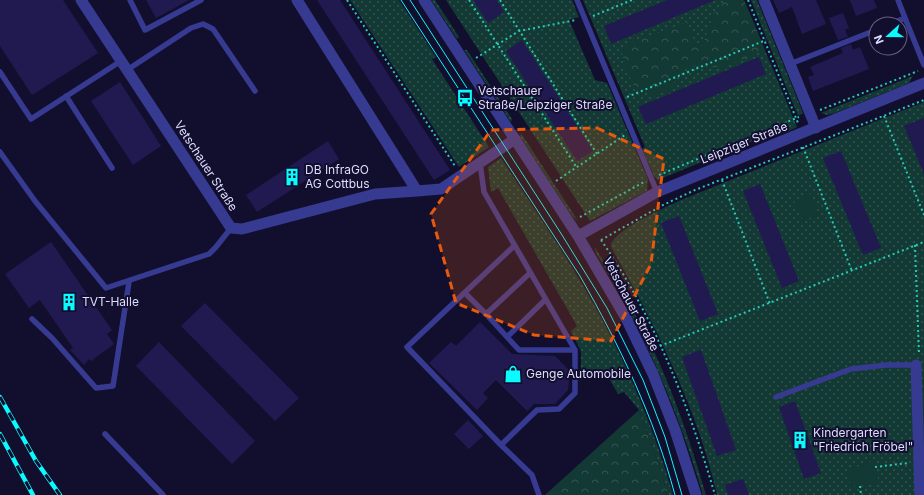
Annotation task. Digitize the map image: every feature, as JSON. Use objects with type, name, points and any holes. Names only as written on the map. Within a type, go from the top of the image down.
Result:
[{"type":"street","name":"Vetschauer Straße","points":[[81,0],[231,228],[242,229],[375,194],[441,189],[515,140]]},
{"type":"street","points":[[297,0],[417,191]]},
{"type":"street","name":"Vetschauer Straße","points":[[424,0],[515,140],[583,233],[653,374],[675,430],[696,495]]},
{"type":"street","points":[[764,0],[816,128]]},
{"type":"street","name":"Leipziger Straße","points":[[583,233],[657,192],[924,83]]},
{"type":"street","points":[[916,365],[920,495]]},
{"type":"lane","points":[[130,0],[145,30],[201,0]]},
{"type":"lane","points":[[576,0],[657,192]]},
{"type":"lane","points":[[898,0],[904,16]]},
{"type":"lane","points":[[0,72],[31,119],[66,96],[191,28],[203,24],[213,29],[255,91]]},
{"type":"lane","points":[[908,25],[924,65]]},
{"type":"lane","points":[[790,64],[868,33]]},
{"type":"lane","points":[[66,96],[112,168]]},
{"type":"lane","points":[[0,152],[34,201],[106,288],[129,282],[208,254],[216,247],[231,228]]},
{"type":"lane","points":[[480,163],[484,192],[575,350],[574,393],[559,409],[537,410],[501,444]]},
{"type":"lane","points":[[514,246],[407,347],[532,475],[539,495]]},
{"type":"lane","points":[[486,314],[530,274]]},
{"type":"lane","points":[[32,319],[52,338],[96,388],[114,386],[129,282]]},
{"type":"lane","points":[[465,292],[520,350],[575,350]]},
{"type":"lane","points":[[507,337],[545,300]]},
{"type":"lane","points":[[776,397],[851,370],[886,365],[916,365]]},
{"type":"lane","points":[[105,434],[163,495]]},
{"type":"path","points":[[347,0],[458,171]]},
{"type":"path","points":[[470,0],[577,168]]},
{"type":"path","points":[[500,0],[598,154]]},
{"type":"path","points":[[476,58],[520,31],[585,19],[632,0]]},
{"type":"path","points":[[748,0],[797,118],[803,148],[852,271]]},
{"type":"path","points":[[619,101],[764,41]]},
{"type":"path","points":[[580,217],[652,178],[797,118],[924,68]]},
{"type":"path","points":[[601,240],[663,205],[884,116],[915,102],[924,100]]},
{"type":"path","points":[[884,116],[924,215]]},
{"type":"path","points":[[556,181],[632,131]]},
{"type":"path","points":[[722,180],[770,304]]},
{"type":"path","points":[[583,233],[596,234],[601,240],[643,311],[683,399],[701,448],[715,495]]},
{"type":"path","points":[[660,346],[770,304],[924,242]]},
{"type":"path","points":[[915,245],[919,362],[916,365]]},
{"type":"path","points":[[875,467],[919,462]]},
{"type":"path","points":[[860,486],[861,495]]},
{"type":"highlighted area","points":[[597,128],[664,159],[651,264],[611,341],[534,335],[456,303],[431,214],[491,130]]},
{"type":"green space","points":[[350,0],[399,0],[436,57],[432,59],[489,147],[459,167]]},
{"type":"green space","points":[[431,0],[435,0],[459,37],[457,39]]},
{"type":"green space","points":[[446,0],[572,0],[579,17],[569,20],[595,80],[607,83],[648,179],[647,191],[590,221]]},
{"type":"green space","points":[[583,0],[744,0],[797,127],[785,133],[777,131],[658,180],[654,176],[642,149],[645,147]]},
{"type":"green space","points":[[726,0],[744,0],[765,50],[723,67],[694,66],[682,71],[669,90],[654,95],[635,88],[626,69],[621,50],[634,41],[687,22],[698,50],[703,44],[713,15]]},
{"type":"green space","points":[[751,0],[757,0],[803,113],[798,116]]},
{"type":"green space","points":[[464,50],[467,50],[512,119],[511,122]]},
{"type":"green space","points":[[913,76],[909,83],[835,113],[827,115],[821,113]]},
{"type":"green space","points":[[924,102],[924,495],[717,495],[709,462],[686,398],[659,337],[611,247],[613,241],[619,234],[640,220],[681,200]]},
{"type":"green space","points":[[521,133],[578,221],[572,216],[520,137]]},
{"type":"green space","points":[[501,158],[551,234],[610,334],[621,356],[650,425],[673,495],[667,495],[662,474],[639,410],[624,392],[618,394],[607,375],[581,374],[581,351],[571,331],[577,326],[498,188],[491,192],[488,167]]},
{"type":"green space","points":[[810,193],[819,214],[803,221],[794,201]]},
{"type":"green space","points":[[594,246],[621,289],[645,333],[663,372],[679,412],[706,495],[703,495],[682,431],[658,370],[629,312],[596,253]]},
{"type":"green space","points":[[639,410],[662,474],[667,495],[545,495]]},
{"type":"green space","points":[[874,460],[879,483],[851,487],[847,471]]},
{"type":"building","points":[[0,0],[63,0],[98,53],[32,95],[0,46]]},
{"type":"building","points":[[146,0],[189,0],[156,18]]},
{"type":"building","points":[[317,0],[340,0],[450,170],[434,180]]},
{"type":"building","points":[[473,0],[497,0],[504,12],[488,23]]},
{"type":"building","points":[[667,0],[715,0],[611,44],[604,26]]},
{"type":"building","points":[[773,0],[816,0],[826,24],[802,34],[792,7],[779,13]]},
{"type":"building","points":[[850,0],[874,0],[877,8],[856,16]]},
{"type":"building","points":[[843,13],[849,28],[845,30],[848,37],[838,40],[829,18]]},
{"type":"building","points":[[522,40],[593,151],[577,161],[506,51]]},
{"type":"building","points":[[851,44],[853,50],[860,47],[869,69],[813,91],[808,77],[814,75],[810,67],[843,53],[841,48]]},
{"type":"building","points":[[759,57],[766,74],[646,124],[638,107]]},
{"type":"building","points":[[120,82],[161,146],[133,165],[91,101]]},
{"type":"building","points":[[924,118],[924,174],[904,126]]},
{"type":"building","name":"DB InfraGO AG Cottbus","points":[[328,141],[339,159],[257,212],[246,195]]},
{"type":"building","points":[[841,151],[881,248],[863,255],[823,158]]},
{"type":"building","points":[[760,184],[799,281],[782,288],[743,191]]},
{"type":"building","points":[[679,216],[718,314],[700,321],[661,223]]},
{"type":"building","name":"TVT-Halle","points":[[51,242],[112,330],[107,334],[114,344],[91,361],[89,359],[84,365],[70,350],[73,348],[40,300],[29,308],[5,274]]},
{"type":"building","points":[[205,303],[299,398],[275,421],[181,326]]},
{"type":"building","points":[[480,322],[512,354],[555,356],[570,371],[568,390],[555,404],[534,404],[527,411],[496,380],[483,393],[488,398],[477,410],[429,363],[451,342],[456,346]]},
{"type":"building","points":[[159,342],[255,441],[232,464],[136,366]]},
{"type":"building","points":[[701,350],[736,450],[717,456],[682,357]]},
{"type":"building","name":"Kindergarten \"Friedrich Fröbel\"","points":[[795,401],[821,473],[804,479],[779,407]]},
{"type":"building","points":[[468,420],[483,436],[469,449],[454,434]]},
{"type":"building","points":[[743,479],[749,495],[728,495],[725,485]]},
{"type":"tram line","points":[[401,0],[580,276],[595,302],[635,382],[667,466],[675,495]]},
{"type":"tram line","points":[[410,0],[562,235],[607,308],[643,380],[665,437],[682,495]]},
{"type":"railway","points":[[0,397],[36,461],[60,495]]},
{"type":"railway","points":[[0,434],[33,495]]},
{"type":"place","name":"Vetschauer Straße/Leipziger Straße","points":[[465,98]]},
{"type":"place","name":"DB InfraGO AG Cottbus","points":[[292,177]]},
{"type":"place","name":"TVT-Halle","points":[[69,302]]},
{"type":"place","name":"Genge Automobile","points":[[513,374]]},
{"type":"place","name":"Kindergarten \"Friedrich Fröbel\"","points":[[800,440]]}]
